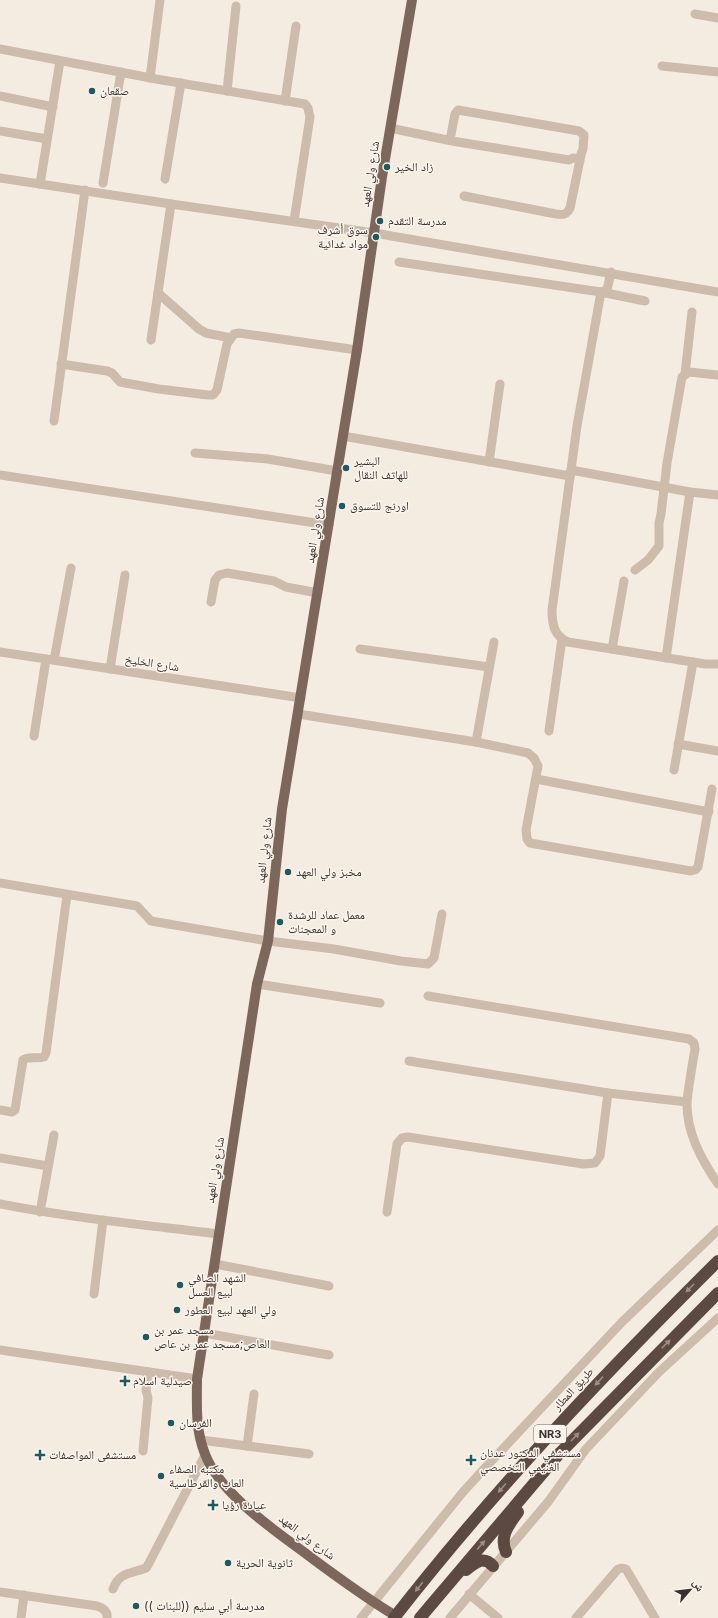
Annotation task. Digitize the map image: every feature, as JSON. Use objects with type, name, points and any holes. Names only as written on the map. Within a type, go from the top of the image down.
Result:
[{"type":"highway","name":"طريق المطار","points":[[395,1617],[464,1532],[532,1454],[630,1348],[718,1261]]},
{"type":"highway","name":"NR3","points":[[420,1618],[558,1455],[718,1293]]},
{"type":"highway","points":[[506,1552],[503,1540],[505,1532],[543,1472]]},
{"type":"highway","points":[[448,1585],[478,1561],[486,1561],[492,1566]]},
{"type":"main road","name":"شارع ولي العهد","points":[[395,1617],[273,1528],[247,1507],[226,1486],[215,1472],[205,1455],[197,1424],[197,1379],[257,984],[268,941],[282,809],[357,350],[390,128],[412,0]]},
{"type":"street","points":[[150,78],[160,0]]},
{"type":"street","points":[[227,91],[236,6]]},
{"type":"street","points":[[695,14],[718,18]]},
{"type":"street","points":[[286,101],[296,26]]},
{"type":"street","points":[[0,49],[150,78],[305,104],[308,108],[310,117],[294,221]]},
{"type":"street","points":[[40,184],[60,61]]},
{"type":"street","points":[[662,66],[718,72]]},
{"type":"street","points":[[103,183],[121,72]]},
{"type":"street","points":[[165,179],[181,83]]},
{"type":"street","points":[[0,96],[52,107]]},
{"type":"street","points":[[450,140],[455,114],[458,110],[579,131],[584,135],[583,150],[570,208],[566,214],[556,214],[464,196]]},
{"type":"street","points":[[390,128],[450,140],[569,160],[573,158],[579,159],[583,150]]},
{"type":"street","points":[[0,131],[48,139]]},
{"type":"street","points":[[0,178],[374,233],[611,272],[718,292]]},
{"type":"street","points":[[54,421],[85,190]]},
{"type":"street","points":[[151,340],[171,204]]},
{"type":"street","points":[[399,262],[601,292],[645,301]]},
{"type":"street","points":[[601,292],[607,290],[611,272]]},
{"type":"street","points":[[601,292],[570,473],[552,610],[552,624],[562,639],[568,642],[693,662],[714,665],[718,664]]},
{"type":"street","points":[[158,293],[206,334],[231,338]]},
{"type":"street","points":[[635,570],[648,560],[659,546],[658,530],[664,487],[682,377],[685,374],[692,312]]},
{"type":"street","points":[[61,364],[107,371],[112,373],[120,382],[164,390],[213,395],[216,390],[227,344],[234,334],[239,333],[357,350]]},
{"type":"street","points":[[685,374],[689,372],[717,375]]},
{"type":"street","points":[[489,462],[500,384]]},
{"type":"street","points":[[342,436],[489,462],[718,495]]},
{"type":"street","points":[[195,453],[268,459],[337,471]]},
{"type":"street","points":[[0,475],[329,525]]},
{"type":"street","points":[[666,658],[690,492]]},
{"type":"street","points":[[34,736],[71,568]]},
{"type":"street","points":[[211,602],[215,580],[219,575],[227,573],[274,581],[286,587],[318,593]]},
{"type":"street","points":[[110,669],[125,575]]},
{"type":"street","points":[[612,649],[624,581]]},
{"type":"street","points":[[549,731],[562,639]]},
{"type":"street","points":[[476,742],[488,667],[494,642]]},
{"type":"street","points":[[360,649],[488,667]]},
{"type":"street","name":"شارع الخليخ","points":[[0,652],[300,698]]},
{"type":"street","points":[[674,770],[693,662]]},
{"type":"street","points":[[298,714],[476,742],[528,753],[534,758],[538,766],[526,830],[527,839],[530,843],[695,870],[698,867],[712,789]]},
{"type":"street","points":[[678,744],[718,751]]},
{"type":"street","points":[[536,779],[709,812]]},
{"type":"street","points":[[0,883],[137,906],[151,921],[268,941],[334,949],[401,961],[428,964],[434,958],[442,914]]},
{"type":"street","points":[[0,1110],[12,1112],[15,1110],[23,1060],[25,1058],[44,1057],[46,1053],[67,894]]},
{"type":"street","points":[[257,984],[380,1002]]},
{"type":"street","points":[[428,996],[689,1039],[694,1042],[695,1049],[687,1102],[689,1120],[696,1148],[704,1164],[718,1184]]},
{"type":"street","points":[[409,1061],[608,1093],[687,1102]]},
{"type":"street","points":[[387,1212],[398,1144],[402,1138],[408,1137],[583,1164],[595,1163],[600,1156],[608,1093]]},
{"type":"street","points":[[40,1212],[54,1135]]},
{"type":"street","points":[[0,1158],[48,1166]]},
{"type":"street","points":[[0,1204],[40,1212],[218,1234]]},
{"type":"street","points":[[94,1294],[103,1220]]},
{"type":"street","points":[[361,1618],[463,1492],[484,1469],[622,1322],[718,1230]]},
{"type":"street","points":[[215,1264],[329,1286]]},
{"type":"street","points":[[450,1618],[492,1566],[506,1552],[548,1502],[586,1449],[659,1372],[718,1318]]},
{"type":"street","points":[[204,1333],[329,1355]]},
{"type":"street","points":[[0,1350],[197,1379]]},
{"type":"street","points":[[143,1451],[148,1398],[146,1390],[148,1372]]},
{"type":"street","points":[[247,1446],[254,1394]]},
{"type":"street","points":[[201,1440],[309,1454]]},
{"type":"street","points":[[113,1589],[115,1582],[120,1576],[146,1568],[205,1455]]},
{"type":"street","points":[[576,1618],[618,1570],[622,1568],[626,1569],[655,1618]]},
{"type":"street","points":[[0,1592],[97,1606],[103,1608],[107,1612],[107,1618]]},
{"type":"street","points":[[469,1594],[498,1618]]},
{"type":"street","points":[[21,1618],[24,1595]]},
{"type":"place","name":"صقعان","points":[[92,91]]},
{"type":"place","name":"زاد الخير","points":[[387,167]]},
{"type":"place","name":"مدرسة التقدم","points":[[380,221]]},
{"type":"place","name":"سوق أشرف مواد غدائية","points":[[376,237]]},
{"type":"place","name":"البشير للهاتف النقال","points":[[346,468]]},
{"type":"place","name":"اورنج للتسوق","points":[[342,506]]},
{"type":"place","name":"مخبز ولي العهد","points":[[288,872]]},
{"type":"place","name":"معمل عماد للرشدة و المعجنات","points":[[280,922]]},
{"type":"place","name":"الشهد الصافي لبيع العسل","points":[[180,1285]]},
{"type":"place","name":"ولي العهد لبيع العطور","points":[[177,1310]]},
{"type":"place","name":"مسجد عمر بن العاص;مسجد عمر بن عاص","points":[[146,1337]]},
{"type":"place","name":"صيدلية اسلام","points":[[125,1381]]},
{"type":"place","name":"الفرسان","points":[[171,1423]]},
{"type":"place","name":"مستشفى المواصفات","points":[[40,1455]]},
{"type":"place","name":"مستشفي الدكتور عدنان الغنيمي التخصصي","points":[[471,1460]]},
{"type":"place","name":"مكتبه الصفاء العاب والقرطاسية","points":[[161,1476]]},
{"type":"place","name":"عيادة رؤيا","points":[[213,1505]]},
{"type":"place","name":"ثانوية الحرية","points":[[228,1563]]},
{"type":"place","name":"مدرسة أبي سليم ((للبنات ))","points":[[136,1606]]}]
